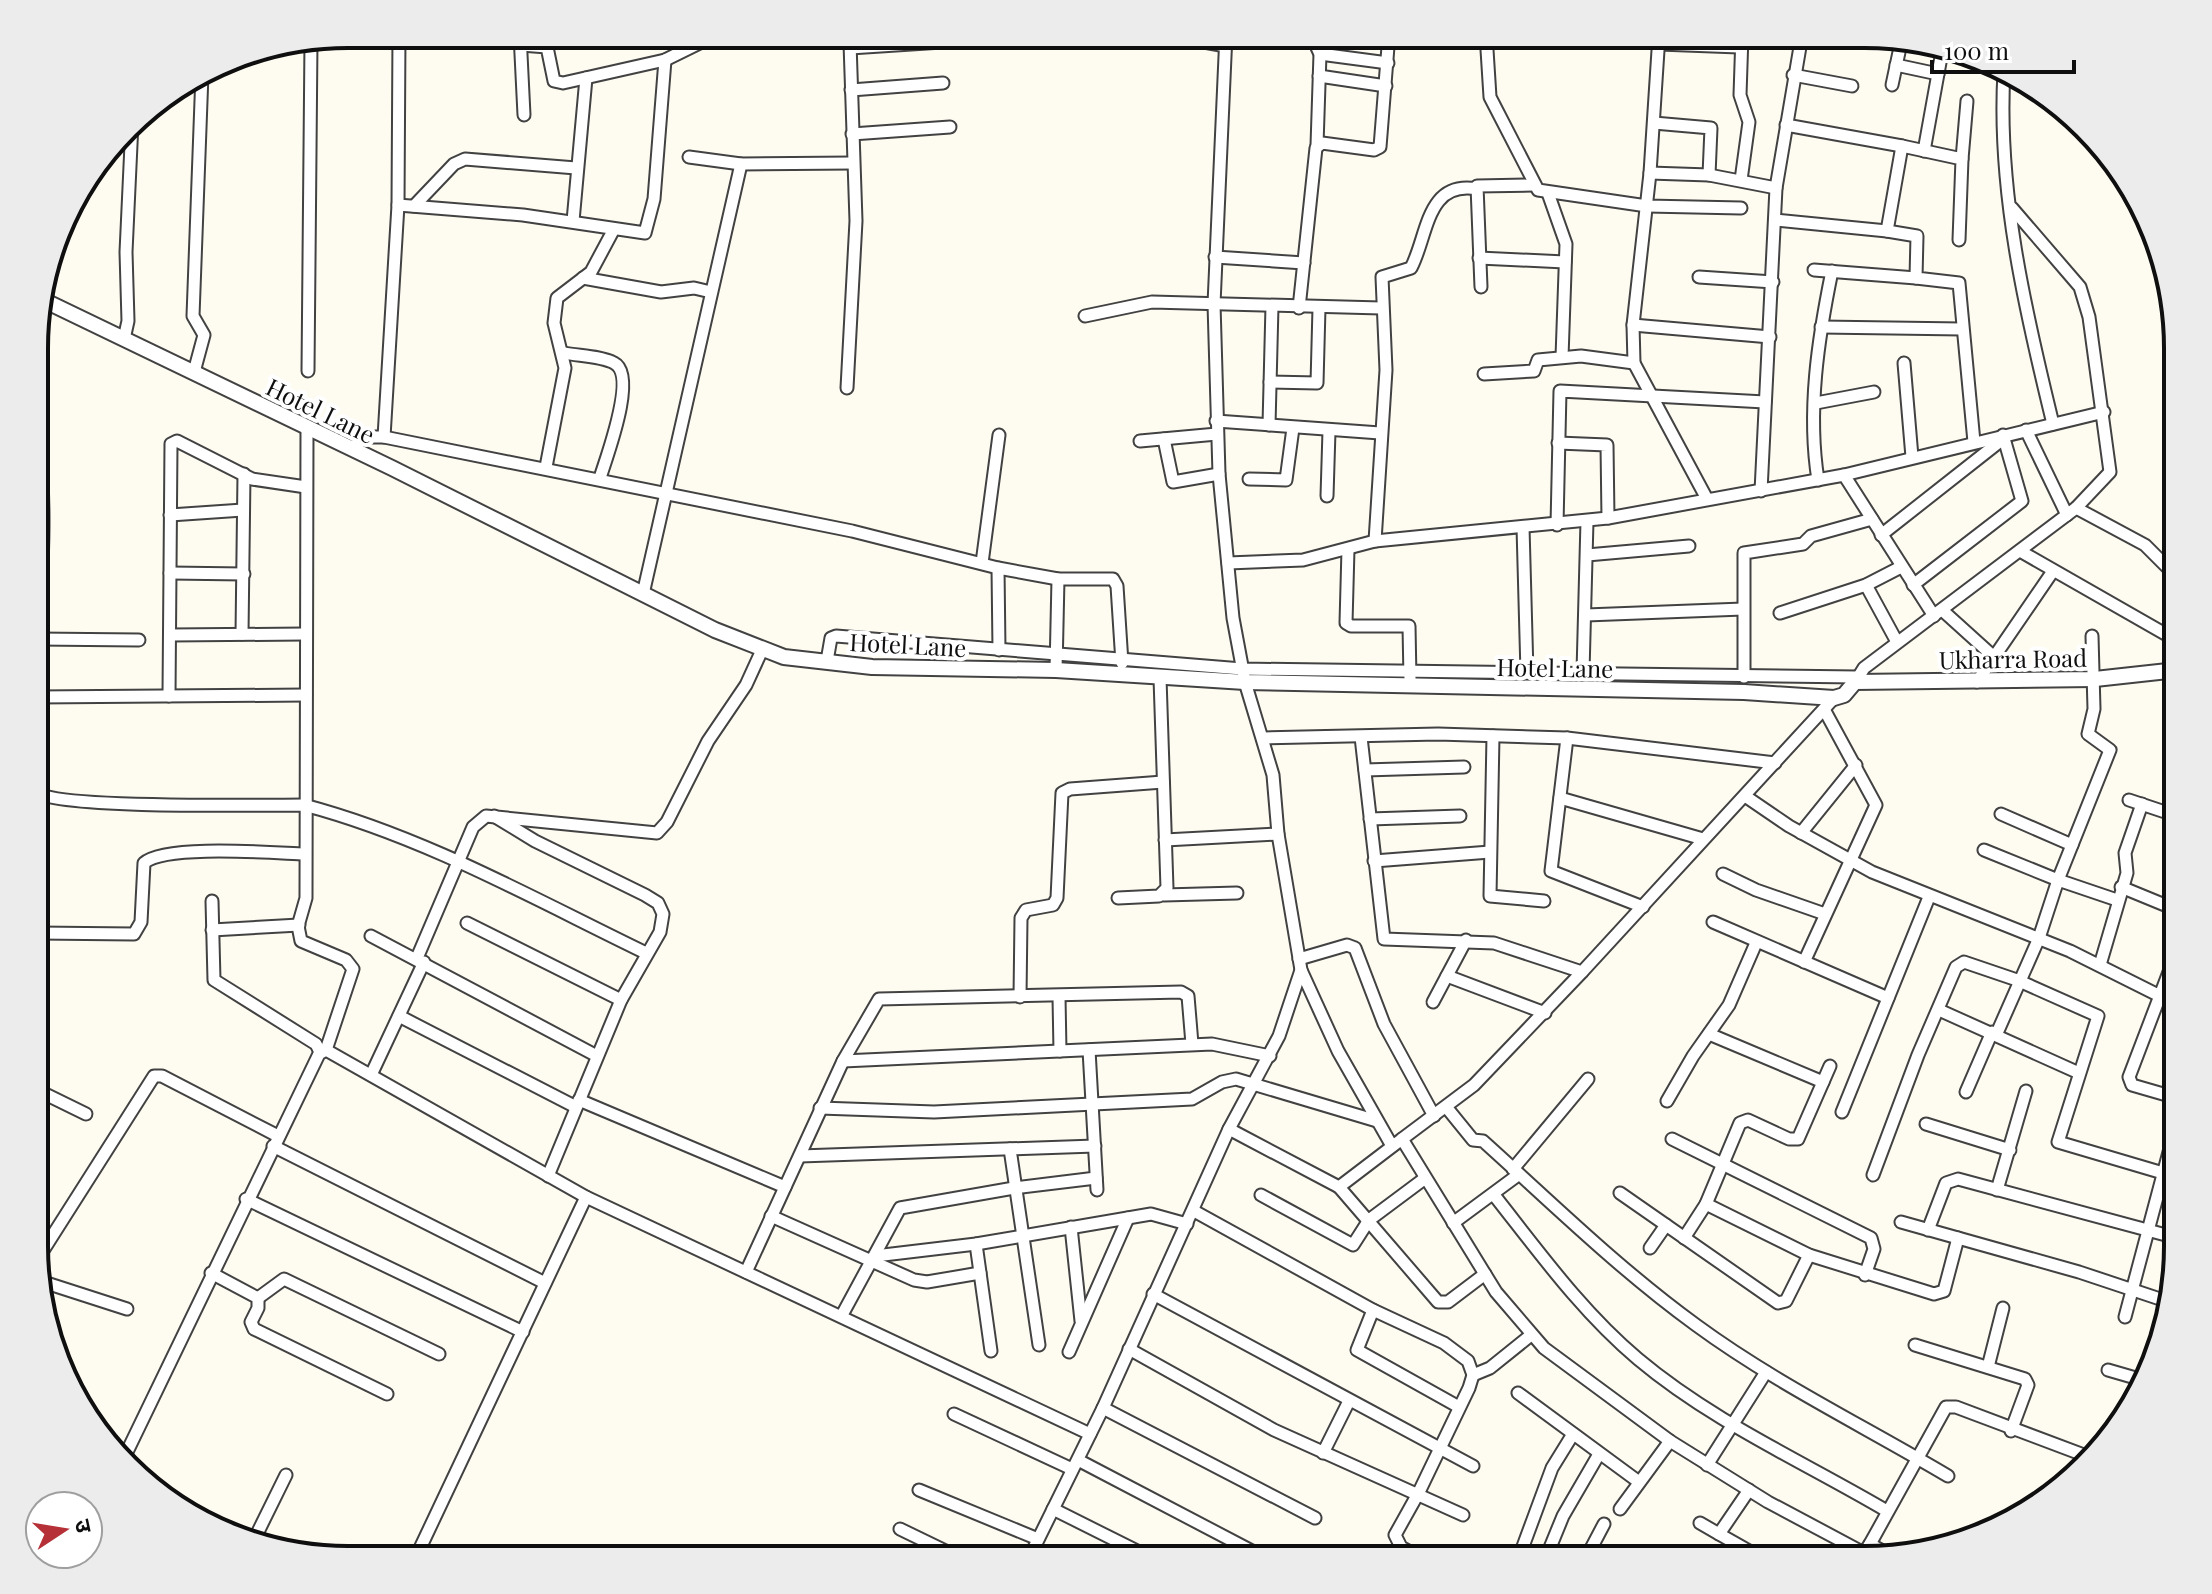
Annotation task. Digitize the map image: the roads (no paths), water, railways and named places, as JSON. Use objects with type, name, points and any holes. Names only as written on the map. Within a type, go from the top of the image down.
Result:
[{"type":"street","points":[[384,437],[398,205],[399,48]]},
{"type":"street","points":[[521,48],[524,115]]},
{"type":"street","points":[[547,48],[554,81],[586,78],[665,60],[691,48]]},
{"type":"street","points":[[847,388],[855,265],[850,48]]},
{"type":"street","points":[[1226,48],[1214,304],[1219,474],[1244,676],[1273,775],[1278,834],[1300,964],[1313,1001],[1377,1121],[1424,1179],[1485,1274],[1531,1335],[1559,1361],[1670,1441],[1749,1490],[1854,1546]]},
{"type":"street","points":[[1299,308],[1317,145],[1320,48]]},
{"type":"street","points":[[1317,145],[1378,149],[1382,143],[1389,48]]},
{"type":"street","points":[[1487,48],[1490,97],[1533,185]]},
{"type":"street","points":[[1658,48],[1647,206],[1633,325],[1634,363],[1707,499]]},
{"type":"street","points":[[1739,48],[1740,95],[1749,122],[1741,180]]},
{"type":"street","points":[[1761,491],[1776,188],[1799,48]]},
{"type":"street","points":[[308,371],[311,51]]},
{"type":"street","points":[[1892,85],[1899,51]]},
{"type":"street","points":[[1320,54],[1388,63]]},
{"type":"street","points":[[1924,151],[1941,58]]},
{"type":"street","points":[[398,205],[573,221],[642,234],[649,228],[660,147],[665,60]]},
{"type":"street","points":[[1896,65],[1938,74]]},
{"type":"street","points":[[1793,75],[1852,86]]},
{"type":"street","points":[[1319,76],[1386,86]]},
{"type":"street","points":[[573,221],[586,78]]},
{"type":"street","points":[[2004,82],[2001,139],[2029,327],[2053,424]]},
{"type":"street","points":[[851,90],[943,83]]},
{"type":"street","points":[[197,361],[204,335],[193,314],[202,86]]},
{"type":"street","points":[[1959,240],[1967,101]]},
{"type":"street","points":[[1654,123],[1711,128],[1709,175]]},
{"type":"street","points":[[1786,125],[1962,159]]},
{"type":"street","points":[[852,134],[950,127]]},
{"type":"street","points":[[126,332],[131,141]]},
{"type":"street","points":[[1887,231],[1902,146]]},
{"type":"street","points":[[689,157],[741,164],[853,163]]},
{"type":"street","points":[[414,206],[454,164],[465,159],[576,168]]},
{"type":"street","points":[[645,588],[741,164]]},
{"type":"street","points":[[1650,173],[1709,175],[1776,188]]},
{"type":"street","points":[[1481,287],[1477,189],[1481,184],[1533,185],[1548,193],[1647,206],[1741,208]]},
{"type":"street","points":[[1375,541],[1386,370],[1381,308],[1383,275],[1411,268],[1426,221],[1449,190],[1460,186],[1477,189]]},
{"type":"street","points":[[1548,193],[1565,239],[1562,357]]},
{"type":"street","points":[[1339,1187],[1447,1108],[1545,1013],[1703,839],[1853,684],[1864,668],[2071,511],[2110,472],[2089,317],[2080,287],[2012,208]]},
{"type":"street","points":[[1775,220],[1917,236],[1916,278]]},
{"type":"street","points":[[546,467],[562,394],[564,353],[554,323],[557,298],[599,261],[614,229]]},
{"type":"street","points":[[1215,257],[1304,263]]},
{"type":"street","points":[[1479,258],[1565,262]]},
{"type":"street","points":[[1814,270],[1959,283],[1974,442]]},
{"type":"street","points":[[1818,480],[1816,403],[1821,327],[1832,271]]},
{"type":"street","points":[[1699,277],[1773,282]]},
{"type":"street","points":[[583,278],[656,292],[694,288],[711,292]]},
{"type":"street","points":[[1085,316],[1152,302],[1381,308]]},
{"type":"street","name":"Hotel Lane","points":[[52,303],[197,361],[307,429],[355,445],[645,588],[762,650],[828,653],[932,669],[1056,662],[1122,667],[1160,678],[1410,679],[1744,692],[1830,705]]},
{"type":"street","points":[[1269,425],[1272,306]]},
{"type":"street","points":[[1270,382],[1317,383],[1319,308]]},
{"type":"street","points":[[1633,325],[1770,337]]},
{"type":"street","points":[[1821,327],[1962,329]]},
{"type":"street","points":[[564,353],[615,363],[621,370],[622,402],[600,478]]},
{"type":"street","points":[[1484,374],[1534,371],[1538,360],[1562,357],[1634,363]]},
{"type":"street","points":[[1904,363],[1912,457]]},
{"type":"street","points":[[1557,525],[1559,395],[1564,389],[1651,398],[1765,402]]},
{"type":"street","points":[[1816,403],[1874,392]]},
{"type":"street","points":[[1228,563],[1303,560],[1375,541],[1608,518],[1844,475],[2104,412]]},
{"type":"street","points":[[1216,421],[1380,433]]},
{"type":"street","points":[[1249,479],[1286,480],[1293,428]]},
{"type":"street","points":[[128,1450],[246,1199],[323,1051],[353,969],[346,960],[301,941],[299,925],[305,906],[307,429]]},
{"type":"street","points":[[2026,430],[2071,511],[2145,545],[2164,564]]},
{"type":"street","points":[[1327,496],[1329,431]]},
{"type":"street","points":[[1140,441],[1217,434]]},
{"type":"street","points":[[982,563],[999,435]]},
{"type":"street","points":[[355,445],[384,437],[668,491],[998,568],[1058,579],[1115,580],[1122,667],[1244,676]]},
{"type":"street","points":[[1881,535],[2003,437]]},
{"type":"street","points":[[1913,585],[2022,501],[2003,437]]},
{"type":"street","points":[[1164,439],[1173,482],[1219,474]]},
{"type":"street","points":[[169,696],[173,441],[215,457],[267,484],[306,487]]},
{"type":"street","points":[[1558,443],[1607,445],[1608,518]]},
{"type":"street","points":[[242,634],[244,474]]},
{"type":"street","points":[[1844,475],[1913,585],[1938,613],[1994,657]]},
{"type":"street","points":[[170,515],[243,510]]},
{"type":"street","points":[[1744,677],[1743,556],[1747,550],[1803,544],[1811,536],[1872,519]]},
{"type":"street","points":[[1583,672],[1587,521]]},
{"type":"street","points":[[1523,527],[1527,673]]},
{"type":"street","points":[[1587,555],[1689,546]]},
{"type":"street","points":[[1348,549],[1346,623],[1351,626],[1409,626],[1410,679],[1583,672],[1853,684]]},
{"type":"street","points":[[2020,551],[2164,633]]},
{"type":"street","points":[[1780,613],[1866,585],[1901,567]]},
{"type":"street","points":[[998,568],[999,650]]},
{"type":"street","points":[[1977,682],[2053,571]]},
{"type":"street","points":[[170,573],[244,574]]},
{"type":"street","points":[[828,653],[836,636],[999,650],[1056,662],[1058,579]]},
{"type":"street","points":[[1866,585],[1897,642]]},
{"type":"street","points":[[1586,615],[1743,609]]},
{"type":"street","points":[[171,635],[305,634]]},
{"type":"street","points":[[1966,1092],[2039,938],[2058,880],[2110,750],[2089,736],[2095,679],[2092,636]]},
{"type":"street","points":[[48,639],[139,640]]},
{"type":"street","points":[[371,1075],[399,1016],[473,827],[486,816],[493,816],[657,833],[667,822],[708,741],[751,676],[762,650]]},
{"type":"street","name":"Ukharra Road","points":[[1853,684],[2095,679],[2164,671]]},
{"type":"street","points":[[1160,678],[1167,888],[1164,895]]},
{"type":"street","points":[[48,697],[306,695]]},
{"type":"street","points":[[1804,962],[1876,803],[1830,705]]},
{"type":"street","points":[[1493,736],[1490,896],[1544,901]]},
{"type":"street","points":[[1361,737],[1385,941],[1466,940],[1519,950],[1582,972]]},
{"type":"street","points":[[1264,738],[1567,738],[1775,763]]},
{"type":"street","points":[[1567,738],[1551,871],[1643,907]]},
{"type":"street","points":[[1801,833],[1856,765]]},
{"type":"street","points":[[1365,770],[1464,767]]},
{"type":"street","points":[[1020,997],[1021,918],[1026,910],[1053,905],[1057,898],[1062,793],[1070,789],[1163,782]]},
{"type":"street","points":[[48,795],[91,801],[304,805],[393,831],[646,953]]},
{"type":"street","points":[[1745,796],[1850,861],[1929,897],[2039,938],[2164,997]]},
{"type":"street","points":[[1560,798],[1703,839]]},
{"type":"street","points":[[2129,800],[2164,812]]},
{"type":"street","points":[[2100,965],[2127,873],[2125,853],[2142,804]]},
{"type":"street","points":[[2001,814],[2072,845]]},
{"type":"street","points":[[493,816],[535,841],[658,903],[663,921],[621,1000],[548,1176]]},
{"type":"street","points":[[1370,819],[1460,816]]},
{"type":"street","points":[[1165,840],[1278,834]]},
{"type":"street","points":[[1984,850],[2117,900]]},
{"type":"street","points":[[48,933],[134,934],[141,922],[144,863],[155,856],[209,851],[305,854]]},
{"type":"street","points":[[1374,861],[1490,852]]},
{"type":"street","points":[[1723,874],[1756,890],[1825,914]]},
{"type":"street","points":[[2121,887],[2164,905]]},
{"type":"street","points":[[1118,898],[1237,893]]},
{"type":"street","points":[[1842,1112],[1929,897]]},
{"type":"street","points":[[212,901],[214,980],[323,1051],[586,1197],[1090,1434]]},
{"type":"street","points":[[1713,922],[1888,998]]},
{"type":"street","points":[[467,923],[621,1000]]},
{"type":"street","points":[[212,930],[299,925]]},
{"type":"street","points":[[371,936],[597,1056]]},
{"type":"street","points":[[1433,1002],[1466,940]]},
{"type":"street","points":[[1667,1101],[1729,1005],[1756,943]]},
{"type":"street","points":[[1037,1544],[1103,1408],[1229,1129],[1270,1056],[1300,964],[1347,945],[1355,948],[1384,1024],[1434,1116]]},
{"type":"street","points":[[1873,1175],[1918,1055],[1959,964],[1967,963],[2017,980],[2098,1016],[2059,1145],[2163,1173]]},
{"type":"street","points":[[1447,976],[1545,1013]]},
{"type":"street","points":[[2164,985],[2133,1059],[2129,1082],[2164,1094]]},
{"type":"street","points":[[746,1272],[820,1108],[879,999],[1186,993],[1192,1044]]},
{"type":"street","points":[[1059,997],[1060,1051]]},
{"type":"street","points":[[1939,1010],[1994,1032],[2079,1073]]},
{"type":"street","points":[[399,1016],[578,1104],[785,1187]]},
{"type":"street","points":[[1709,1034],[1823,1082]]},
{"type":"street","points":[[843,1061],[1192,1044],[1236,1047],[1270,1056]]},
{"type":"street","points":[[842,1315],[900,1208],[1014,1188],[1096,1184],[1089,1050]]},
{"type":"street","points":[[1684,1238],[1706,1204],[1743,1120],[1753,1121],[1789,1139],[1802,1136],[1830,1066]]},
{"type":"street","points":[[48,1243],[154,1076],[162,1076],[276,1141],[545,1283]]},
{"type":"street","points":[[820,1108],[934,1112],[1192,1099],[1229,1079],[1377,1121]]},
{"type":"street","points":[[1453,1223],[1494,1195],[1588,1079]]},
{"type":"street","points":[[1997,1190],[2026,1091]]},
{"type":"street","points":[[48,1095],[86,1114]]},
{"type":"street","points":[[1447,1108],[1473,1140],[1483,1141],[1630,1273],[1696,1325],[1766,1372],[1948,1476]]},
{"type":"street","points":[[1926,1124],[2010,1150]]},
{"type":"street","points":[[1229,1129],[1339,1187],[1438,1302],[1448,1302],[1485,1274]]},
{"type":"street","points":[[1672,1139],[1871,1238],[1874,1249],[1865,1275]]},
{"type":"street","points":[[800,1156],[1095,1146]]},
{"type":"street","points":[[1010,1149],[1039,1345]]},
{"type":"street","points":[[2125,1317],[2164,1169]]},
{"type":"street","points":[[1261,1195],[1349,1245],[1356,1243],[1369,1220],[1424,1179]]},
{"type":"street","points":[[1928,1230],[1946,1183],[1958,1179],[2164,1234]]},
{"type":"street","points":[[1620,1193],[1778,1303],[1786,1301],[1809,1255]]},
{"type":"street","points":[[1494,1195],[1592,1316],[1648,1367],[1734,1425],[1887,1511]]},
{"type":"street","points":[[421,1546],[586,1197]]},
{"type":"street","points":[[246,1199],[523,1332]]},
{"type":"street","points":[[1706,1204],[1809,1255],[1865,1275],[1940,1294],[1944,1291],[1958,1238]]},
{"type":"street","points":[[1194,1211],[1373,1310],[1444,1343],[1468,1361],[1473,1375],[1440,1450],[1395,1538],[1400,1546]]},
{"type":"street","points":[[873,1260],[1128,1218],[1161,1215],[1187,1224]]},
{"type":"street","points":[[771,1216],[927,1282],[980,1273]]},
{"type":"street","points":[[1069,1352],[1128,1218]]},
{"type":"street","points":[[1901,1222],[2159,1299]]},
{"type":"street","points":[[1650,1248],[1666,1225]]},
{"type":"street","points":[[1071,1227],[1081,1324]]},
{"type":"street","points":[[976,1244],[991,1351]]},
{"type":"street","points":[[211,1273],[258,1298],[260,1303],[251,1322],[254,1329],[387,1394]]},
{"type":"street","points":[[258,1298],[278,1280],[284,1279],[439,1354]]},
{"type":"street","points":[[51,1284],[127,1309]]},
{"type":"street","points":[[1153,1294],[1473,1466]]},
{"type":"street","points":[[1988,1367],[2003,1308]]},
{"type":"street","points":[[1373,1310],[1357,1350],[1459,1407]]},
{"type":"street","points":[[1473,1375],[1490,1368],[1531,1335]]},
{"type":"street","points":[[1915,1345],[2028,1382],[2011,1431]]},
{"type":"street","points":[[1129,1349],[1323,1453],[1419,1492],[1463,1515]]},
{"type":"street","points":[[2108,1370],[2134,1377]]},
{"type":"street","points":[[1707,1465],[1766,1372]]},
{"type":"street","points":[[1518,1393],[1639,1482]]},
{"type":"street","points":[[1323,1453],[1349,1401]]},
{"type":"street","points":[[1868,1546],[1943,1409],[1950,1406],[2080,1454]]},
{"type":"street","points":[[1103,1408],[1315,1518]]},
{"type":"street","points":[[954,1414],[1075,1465],[1240,1546]]},
{"type":"street","points":[[1523,1546],[1552,1468],[1573,1434]]},
{"type":"street","points":[[1620,1509],[1670,1441]]},
{"type":"street","points":[[1551,1546],[1563,1516],[1599,1454]]},
{"type":"street","points":[[258,1532],[286,1475]]},
{"type":"street","points":[[919,1490],[1040,1546]]},
{"type":"street","points":[[1719,1534],[1749,1490]]},
{"type":"street","points":[[1053,1509],[1127,1546]]},
{"type":"street","points":[[1700,1523],[1740,1546]]},
{"type":"street","points":[[1592,1546],[1604,1524]]},
{"type":"street","points":[[900,1529],[935,1546]]}]
